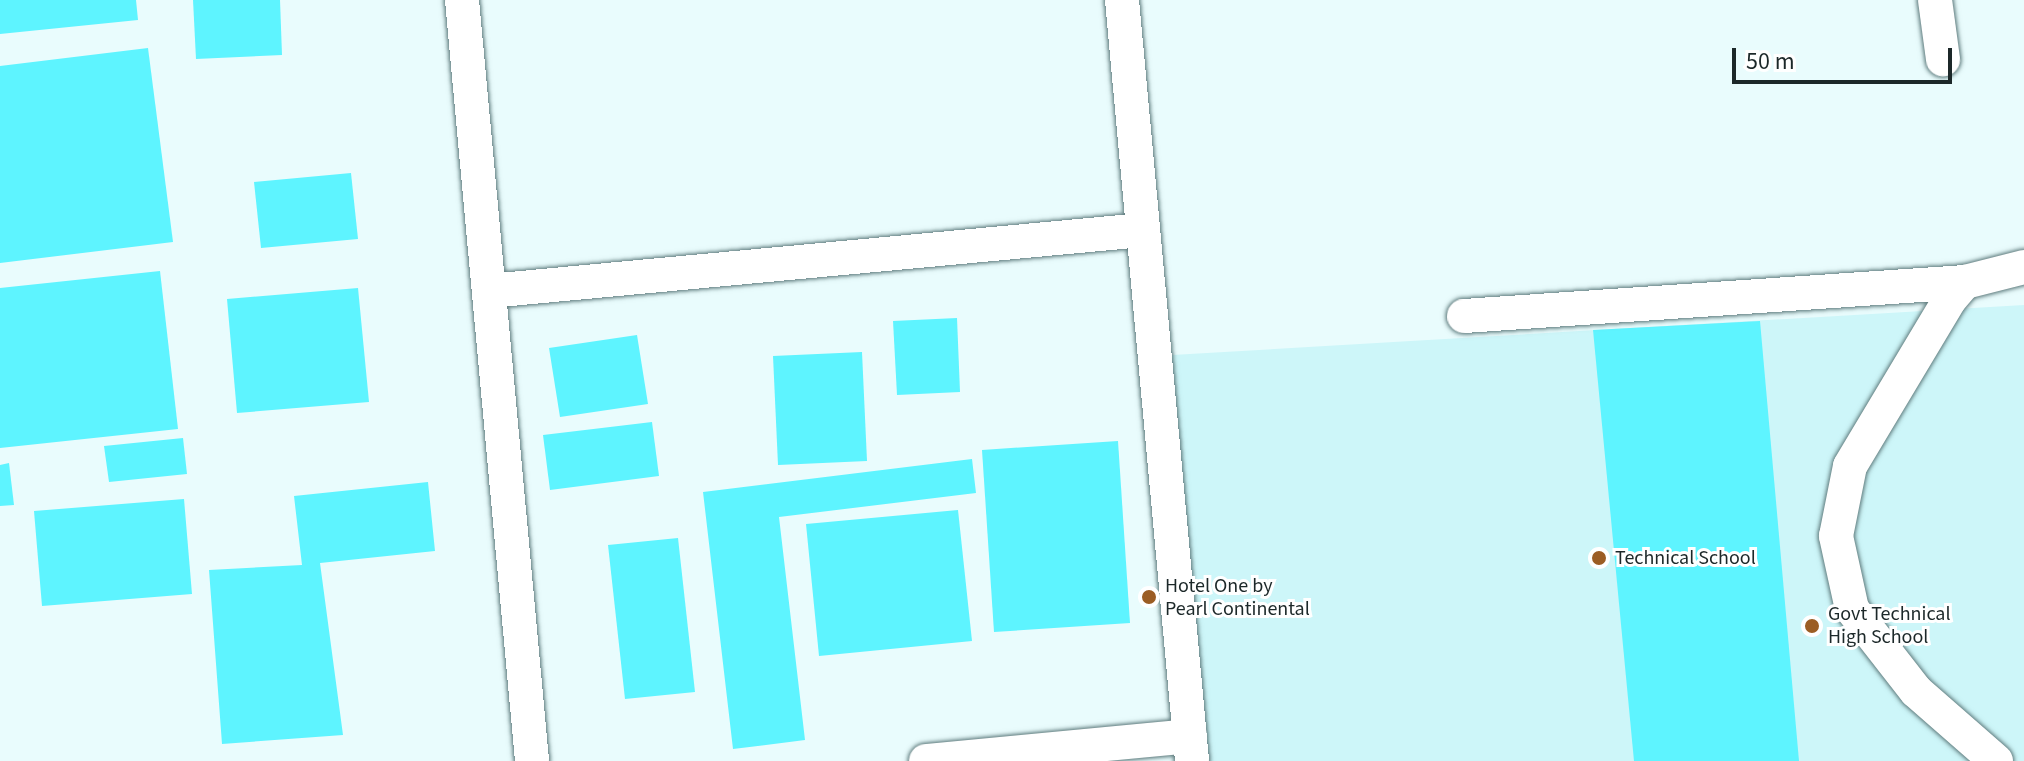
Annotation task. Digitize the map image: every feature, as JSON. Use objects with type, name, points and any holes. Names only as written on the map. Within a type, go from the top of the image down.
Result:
[{"type":"street","points":[[462,0],[532,761]]},
{"type":"street","points":[[926,761],[1191,748],[1122,0]]},
{"type":"street","points":[[1935,0],[1943,59]]},
{"type":"street","points":[[489,291],[1143,230]]},
{"type":"street","points":[[1464,316],[1965,282],[2024,267]]},
{"type":"street","points":[[1965,282],[1888,394],[1850,466],[1836,536],[1852,609],[1916,691],[1996,761]]},
{"type":"shaded area","name":"Technical School","points":[[2024,305],[2024,761],[1192,761],[1155,356]]},
{"type":"building","points":[[0,0],[136,0],[138,20],[0,34]]},
{"type":"building","points":[[193,0],[280,0],[282,55],[196,59]]},
{"type":"building","points":[[148,48],[173,242],[0,263],[0,66]]},
{"type":"building","points":[[351,173],[358,239],[261,248],[254,182]]},
{"type":"building","points":[[160,271],[178,429],[0,448],[0,288]]},
{"type":"building","points":[[358,288],[369,402],[237,413],[227,299]]},
{"type":"building","points":[[957,318],[960,392],[897,395],[893,321]]},
{"type":"building","name":"Technical School","points":[[1760,321],[1799,761],[1634,761],[1593,330]]},
{"type":"building","points":[[637,335],[648,404],[560,417],[549,348]]},
{"type":"building","points":[[862,352],[867,461],[778,465],[773,356]]},
{"type":"building","points":[[652,422],[659,476],[550,490],[543,435]]},
{"type":"building","points":[[183,438],[187,474],[109,482],[104,446]]},
{"type":"building","points":[[1118,441],[1130,623],[994,632],[982,450]]},
{"type":"building","points":[[972,459],[976,493],[779,517],[805,740],[733,749],[703,492]]},
{"type":"building","points":[[9,463],[14,505],[0,506],[0,465]]},
{"type":"building","points":[[428,482],[435,551],[320,563],[343,735],[222,744],[209,570],[302,565],[294,496]]},
{"type":"building","points":[[184,499],[192,594],[42,606],[34,511]]},
{"type":"building","points":[[958,510],[972,641],[819,656],[806,524]]},
{"type":"building","points":[[678,538],[695,692],[625,699],[608,545]]},
{"type":"place","name":"Technical School","points":[[1599,558]]},
{"type":"place","name":"Hotel One by Pearl Continental","points":[[1149,597]]},
{"type":"place","name":"Govt Technical High School","points":[[1812,626]]}]
